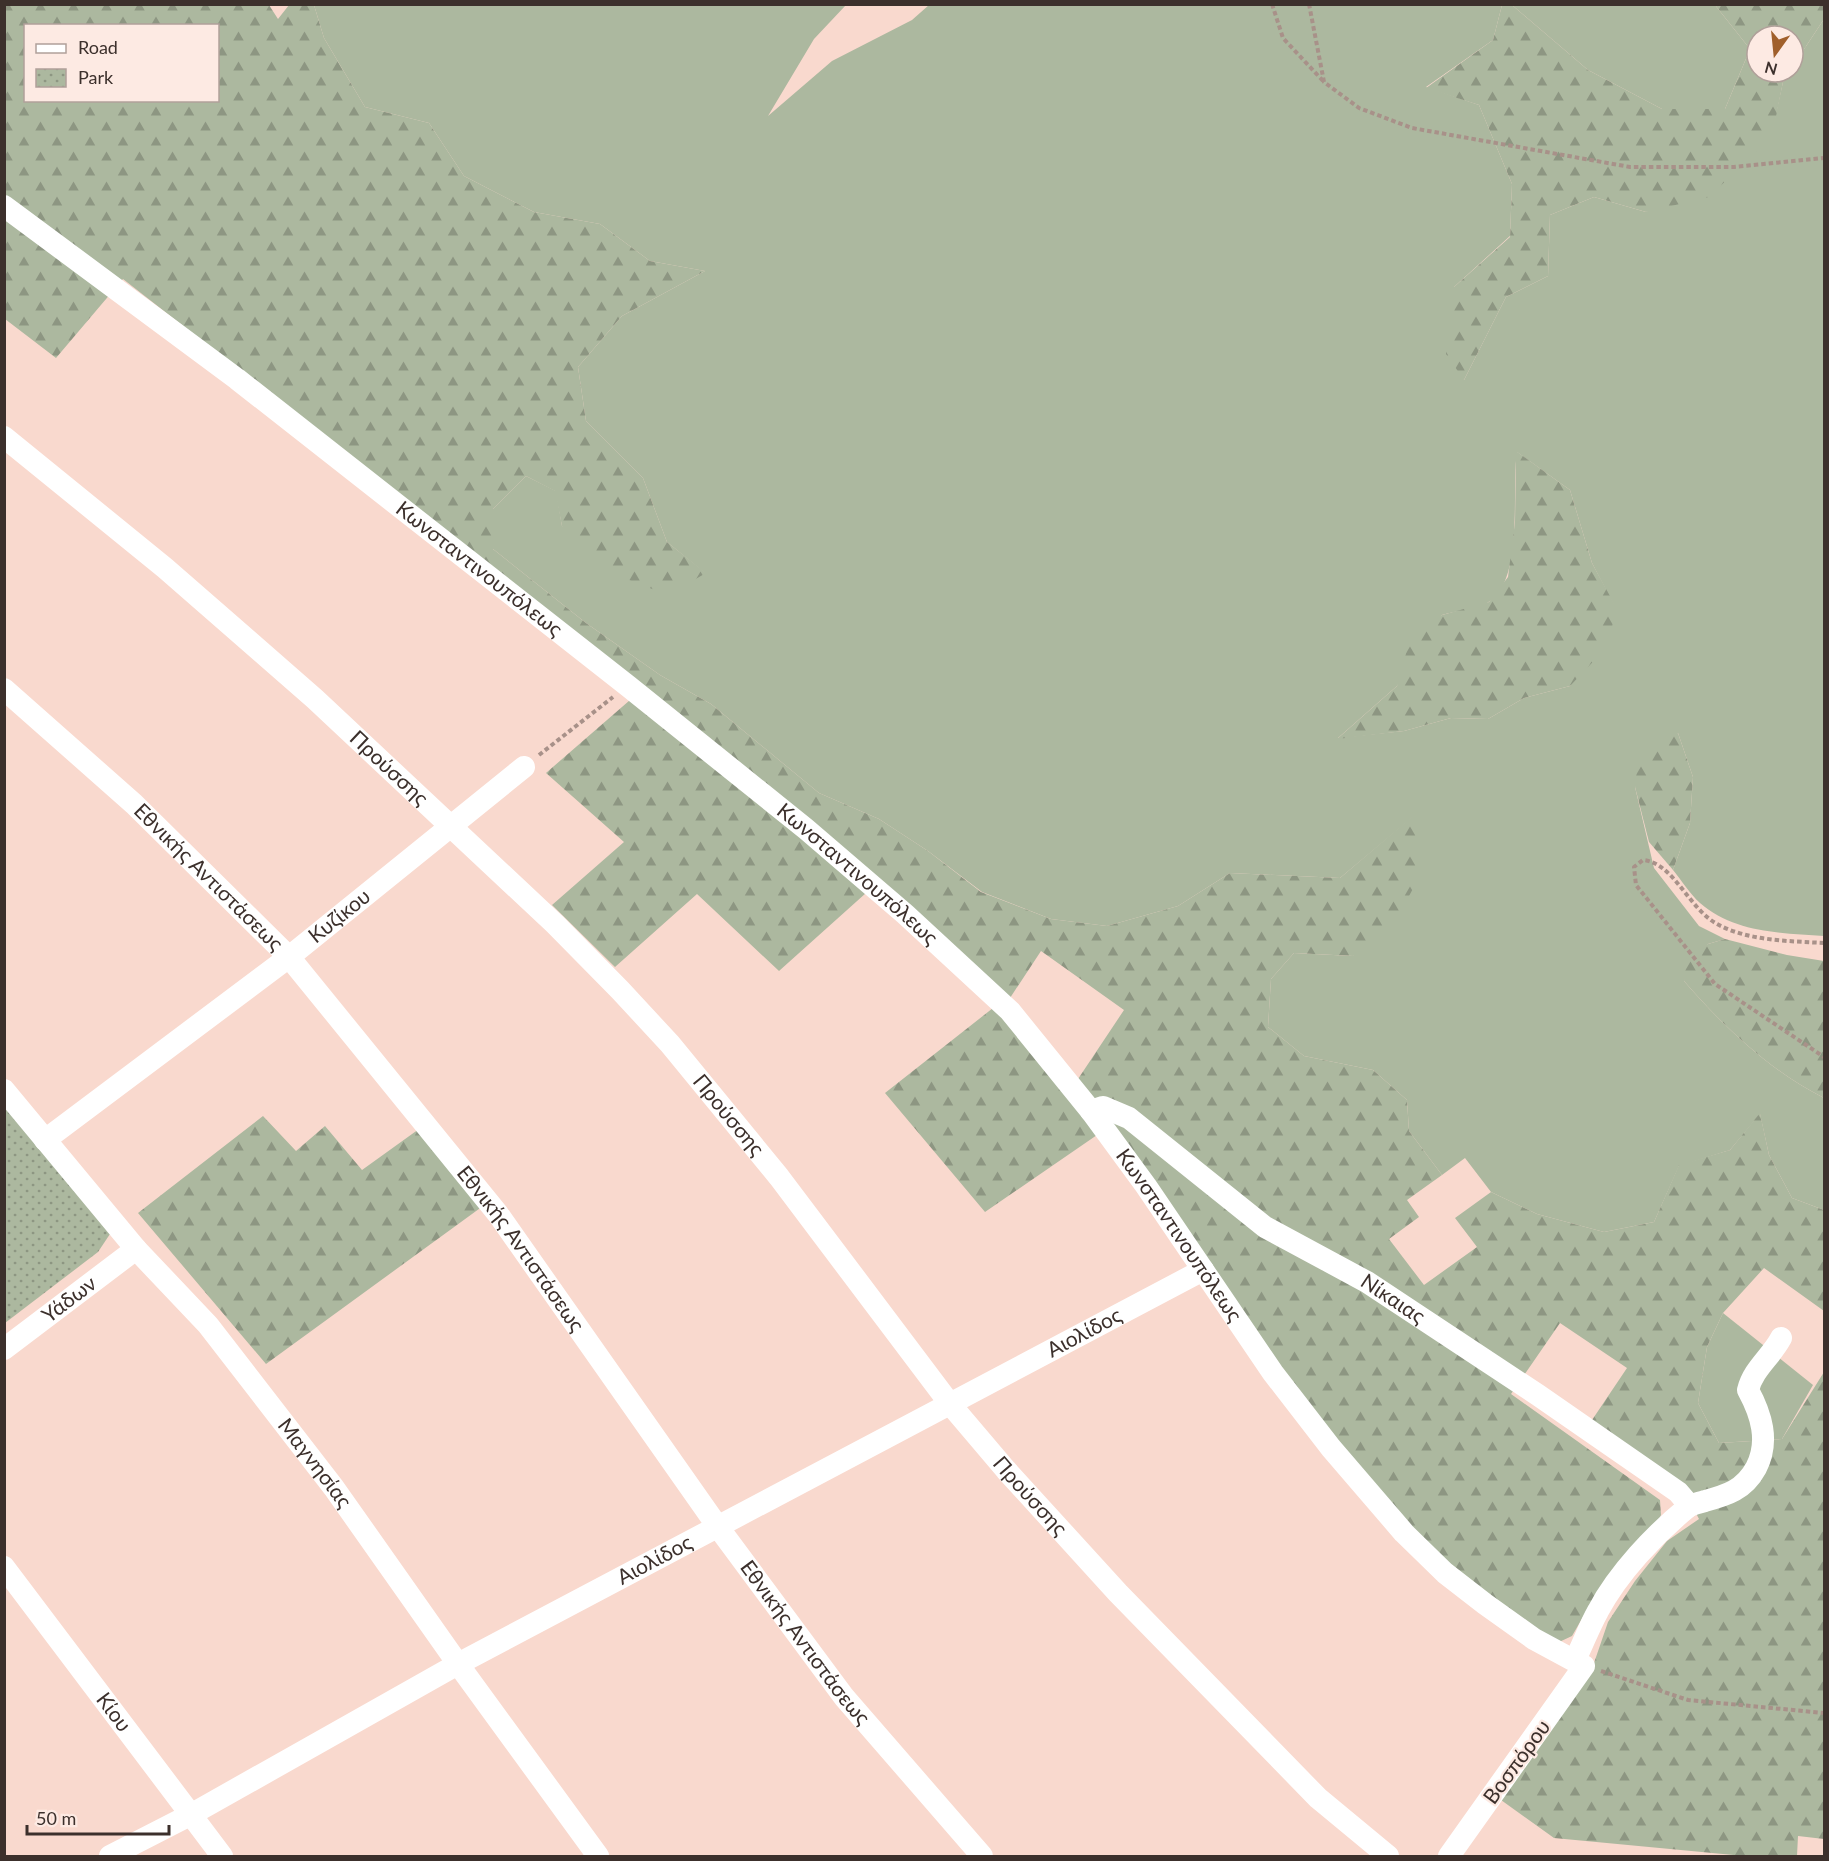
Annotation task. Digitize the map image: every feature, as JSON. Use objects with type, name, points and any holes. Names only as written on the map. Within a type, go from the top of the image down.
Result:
[{"type":"street","name":"Κωνσταντινουπόλεως","points":[[4,206],[237,379],[628,686],[806,829],[905,914],[1010,1011],[1091,1111],[1146,1186],[1273,1373],[1331,1448],[1404,1533],[1445,1573],[1485,1604],[1534,1639],[1579,1663]]},
{"type":"street","name":"Προύσσης","points":[[4,437],[165,567],[315,699],[563,933],[670,1044],[779,1177],[950,1404],[1074,1547],[1318,1798],[1388,1857]]},
{"type":"street","name":"Εθνικής Αντιστάσεως","points":[[4,689],[143,812],[290,957],[498,1214],[718,1527],[844,1697],[982,1857]]},
{"type":"street","name":"Κυζίκου","points":[[45,1140],[290,957],[450,824],[524,767]]},
{"type":"street","name":"Μαγνησίας","points":[[4,1090],[136,1249],[208,1325],[334,1488],[598,1857]]},
{"type":"street","name":"Νίκαιας","points":[[1091,1111],[1102,1107],[1129,1118],[1265,1227],[1367,1282],[1455,1339],[1678,1492],[1690,1506]]},
{"type":"street","name":"Υάδων","points":[[4,1349],[136,1249]]},
{"type":"street","name":"Αιολίδος","points":[[110,1857],[192,1814],[458,1664],[1203,1269]]},
{"type":"street","points":[[1690,1506],[1728,1495],[1740,1488],[1757,1466],[1763,1429],[1758,1407],[1748,1390],[1754,1373],[1774,1351],[1781,1338]]},
{"type":"street","name":"Βοσπόρου","points":[[1449,1857],[1579,1663],[1599,1610],[1623,1575],[1690,1506]]},
{"type":"street","name":"Κίου","points":[[4,1567],[192,1814],[222,1857]]},
{"type":"path","points":[[1272,4],[1283,38],[1324,82],[1359,108],[1412,128],[1630,167],[1734,167],[1824,158]]},
{"type":"path","points":[[1309,4],[1324,82]]},
{"type":"path","points":[[524,767],[628,686]]},
{"type":"path","points":[[1824,943],[1745,936],[1716,923],[1689,901],[1666,870],[1655,861],[1643,860],[1634,867],[1636,885],[1716,984],[1824,1057]]},
{"type":"path","points":[[1579,1663],[1688,1700],[1824,1713]]},
{"type":"green space","points":[[4,5],[269,5],[278,19],[289,5],[314,5],[324,38],[365,107],[429,123],[464,176],[534,212],[600,224],[650,261],[705,271],[622,316],[578,367],[586,421],[643,478],[667,542],[706,573],[668,595],[595,567],[562,526],[555,491],[526,476],[493,509],[493,549],[586,623],[660,675],[711,704],[819,793],[879,819],[928,851],[981,892],[1051,919],[1107,926],[1178,906],[1230,873],[1340,878],[1414,815],[1421,874],[1391,929],[1353,956],[1294,953],[1271,979],[1268,1027],[1304,1056],[1373,1070],[1407,1100],[1409,1131],[1442,1175],[1407,1200],[1419,1217],[1389,1239],[1424,1285],[1477,1247],[1455,1218],[1491,1192],[1537,1214],[1604,1232],[1654,1222],[1679,1165],[1730,1150],[1760,1113],[1769,1155],[1792,1198],[1824,1210],[1824,1311],[1764,1268],[1723,1313],[1707,1347],[1698,1403],[1719,1443],[1782,1439],[1824,1372],[1824,1839],[1798,1836],[1797,1856],[1744,1856],[1554,1838],[1501,1800],[1594,1663],[1608,1622],[1635,1581],[1667,1541],[1699,1519],[1685,1492],[1592,1420],[1627,1368],[1560,1323],[1511,1394],[1660,1500],[1661,1515],[1654,1531],[1591,1603],[1572,1636],[1557,1643],[1442,1561],[1379,1493],[1097,1135],[985,1212],[885,1093],[993,1008],[1078,1079],[1124,1010],[1041,951],[1010,998],[866,893],[779,971],[697,894],[615,967],[552,905],[624,842],[546,773],[645,687],[123,279],[56,358],[5,319]]},
{"type":"green space","points":[[314,5],[846,5],[814,39],[768,116],[832,61],[912,20],[929,5],[1502,5],[1493,40],[1426,87],[1479,105],[1512,184],[1510,236],[1454,287],[1464,380],[1506,297],[1548,276],[1550,215],[1594,197],[1646,212],[1771,136],[1783,84],[1805,84],[1805,48],[1824,19],[1824,936],[1759,930],[1728,920],[1713,913],[1700,903],[1673,870],[1690,823],[1693,777],[1678,733],[1635,787],[1654,868],[1699,926],[1725,939],[1708,944],[1684,981],[1748,1046],[1804,1087],[1824,1098],[1824,1210],[1792,1198],[1769,1155],[1760,1114],[1730,1150],[1679,1166],[1654,1222],[1604,1232],[1537,1214],[1491,1192],[1465,1158],[1442,1175],[1409,1131],[1407,1100],[1373,1070],[1304,1056],[1268,1027],[1271,979],[1294,953],[1353,956],[1414,816],[1340,878],[1230,873],[1178,906],[1107,926],[1051,919],[982,892],[928,851],[879,819],[819,793],[711,704],[660,675],[586,623],[493,549],[493,509],[526,476],[556,491],[562,526],[705,573],[667,542],[643,478],[586,421],[578,367],[622,316],[705,271],[650,261],[600,224],[534,212],[464,176],[429,123],[365,107],[324,38]],"holes":[[[1517,452],[1570,490],[1592,563],[1616,609],[1570,686],[1524,698],[1488,719],[1451,718],[1404,731],[1338,738],[1397,686],[1442,615],[1487,603],[1499,592],[1507,576],[1512,556]]]},
{"type":"green space","points":[[1502,5],[1512,5],[1588,70],[1662,109],[1725,109],[1745,61],[1745,84],[1783,84],[1772,136],[1709,197],[1646,212],[1594,197],[1550,215],[1548,276],[1506,297],[1464,380],[1446,354],[1454,287],[1510,237],[1512,184],[1479,105],[1426,88],[1493,40]]},
{"type":"green space","points":[[1512,5],[1715,5],[1745,43],[1745,61],[1725,109],[1662,109],[1588,70]]},
{"type":"green space","points":[[1715,5],[1824,5],[1824,19],[1805,48],[1805,24],[1745,24],[1745,43]]},
{"type":"green space","points":[[1516,451],[1570,490],[1592,563],[1617,609],[1606,648],[1570,686],[1524,698],[1488,719],[1451,718],[1404,731],[1337,739],[1397,686],[1408,646],[1442,615],[1489,602],[1508,577],[1515,522]]},
{"type":"green space","points":[[1678,733],[1693,777],[1690,823],[1673,870],[1649,842],[1635,787],[1638,759],[1652,744]]},
{"type":"green space","points":[[1725,939],[1787,955],[1824,961],[1824,1098],[1766,1061],[1748,1046],[1684,981],[1686,961],[1708,944]]},
{"type":"green space","points":[[4,1104],[110,1234],[98,1252],[5,1323]]},
{"type":"green space","points":[[263,1116],[296,1151],[325,1126],[362,1170],[419,1129],[483,1206],[266,1364],[138,1213]]},
{"type":"green space","points":[[1723,1313],[1813,1385],[1782,1439],[1719,1443],[1698,1403],[1707,1347]]}]
